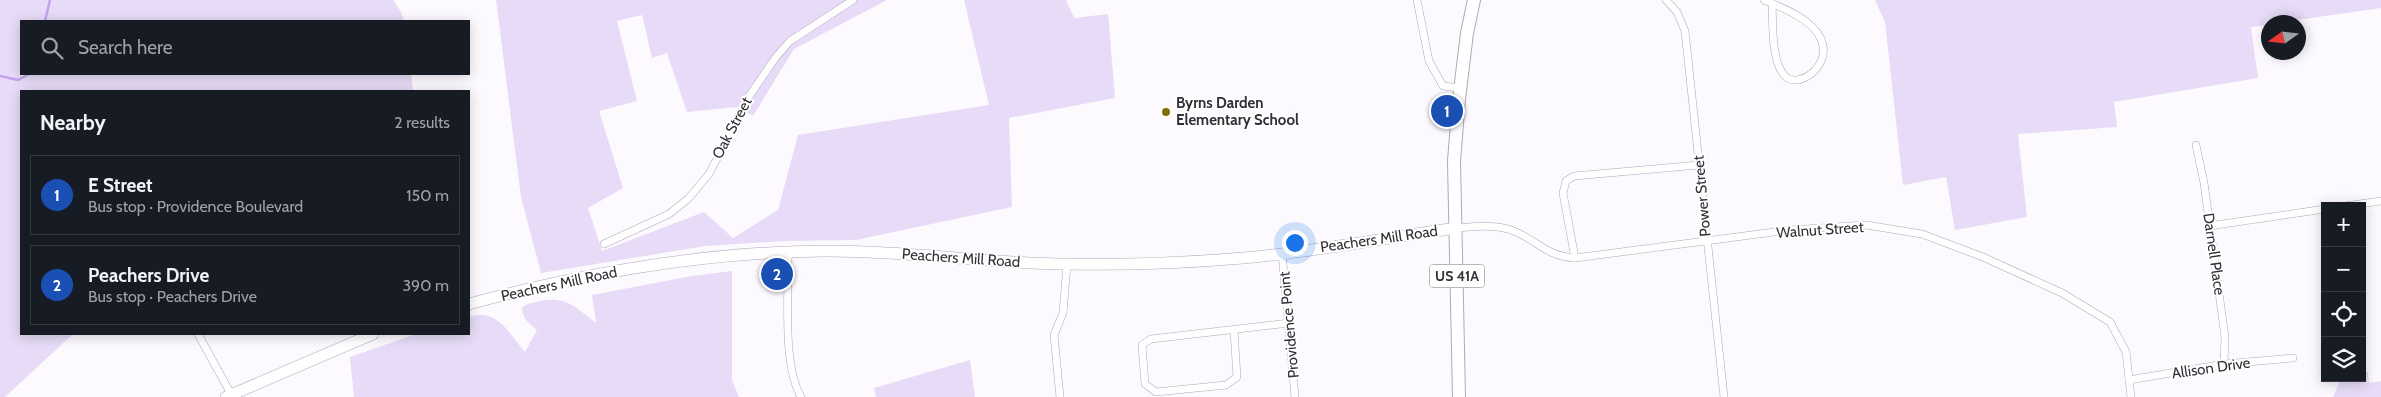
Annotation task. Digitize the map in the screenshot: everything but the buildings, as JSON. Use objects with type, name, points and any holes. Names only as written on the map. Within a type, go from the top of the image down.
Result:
[{"type":"highway","name":"US 41A","points":[[1459,397],[1454,161],[1460,88],[1474,0]]},
{"type":"main road","name":"Peachers Mill Road","points":[[470,304],[584,276],[696,260],[788,253],[857,251],[1067,264],[1196,262],[1282,253],[1456,228]]},
{"type":"main road","points":[[229,396],[371,335]]},
{"type":"street","name":"Oak Street","points":[[604,244],[669,214],[688,199],[709,174],[750,95],[776,57],[790,41],[853,0]]},
{"type":"street","points":[[1417,0],[1429,61],[1443,86],[1460,88]]},
{"type":"street","name":"Power Street","points":[[1671,2],[1684,25],[1724,397]]},
{"type":"street","points":[[1768,2],[1809,25],[1821,38],[1824,56],[1821,64],[1817,70],[1806,78],[1791,79],[1784,76],[1778,65],[1768,2]]},
{"type":"street","name":"Darnell Place","points":[[2196,145],[2204,183],[2225,337],[2224,364]]},
{"type":"street","points":[[1575,258],[1563,193],[1566,181],[1574,176],[1699,165]]},
{"type":"street","points":[[2366,203],[2381,201]]},
{"type":"street","points":[[2209,226],[2321,210]]},
{"type":"street","name":"Walnut Street","points":[[1456,228],[1508,228],[1528,238],[1553,255],[1575,258],[1790,230],[1866,225],[1922,234],[1983,256],[2062,292],[2110,322],[2126,352],[2131,397]]},
{"type":"street","points":[[788,253],[789,366],[795,387],[801,397]]},
{"type":"street","name":"Providence Point","points":[[1282,253],[1295,397]]},
{"type":"street","points":[[1060,397],[1054,335],[1064,313],[1067,264]]},
{"type":"street","points":[[1234,330],[1237,377],[1232,382],[1226,385],[1156,392],[1145,384],[1142,345],[1151,339],[1289,324]]},
{"type":"street","points":[[198,335],[229,396]]},
{"type":"street","name":"Allison Drive","points":[[2129,380],[2224,364],[2293,358]]},
{"type":"shaded area","points":[[0,0],[393,0],[404,20],[20,20],[20,75],[411,75],[413,90],[20,90],[20,335],[72,335],[5,397],[0,397]]},
{"type":"shaded area","points":[[496,0],[887,0],[794,49],[753,116],[737,107],[687,112],[667,53],[652,58],[642,15],[617,21],[637,101],[599,111],[623,188],[588,208],[602,251],[704,212],[733,238],[778,210],[798,135],[989,105],[964,0],[1066,0],[1074,18],[1108,14],[1115,98],[1009,118],[1012,207],[856,240],[784,241],[705,246],[541,273],[521,197]]},
{"type":"shaded area","points":[[1875,0],[2381,0],[2381,8],[2306,19],[2306,15],[2261,15],[2261,26],[2251,27],[2258,78],[2114,102],[2117,127],[2018,134],[2027,217],[1955,230],[1946,177],[1903,185],[1885,22]]},
{"type":"shaded area","points":[[732,271],[732,380],[739,397],[354,397],[350,357],[413,335],[470,335],[470,317],[479,315],[495,319],[525,352],[537,330],[523,315],[522,308],[528,304],[557,300],[570,304],[596,323],[592,295],[692,276]]},
{"type":"shaded area","points":[[970,360],[975,397],[876,397],[874,388]]},
{"type":"shaded area","points":[[2366,372],[2368,372],[2369,383],[2381,381],[2381,397],[2333,397],[2339,382],[2366,382]]},
{"type":"waterway","points":[[45,20],[50,0]]},
{"type":"waterway","points":[[0,76],[18,80],[27,75]]},
{"type":"place","name":"E Street","points":[[1447,111]]},
{"type":"place","name":"Byrns Darden Elementary School","points":[[1166,112]]},
{"type":"place","name":"Peachers Drive","points":[[777,274]]}]
